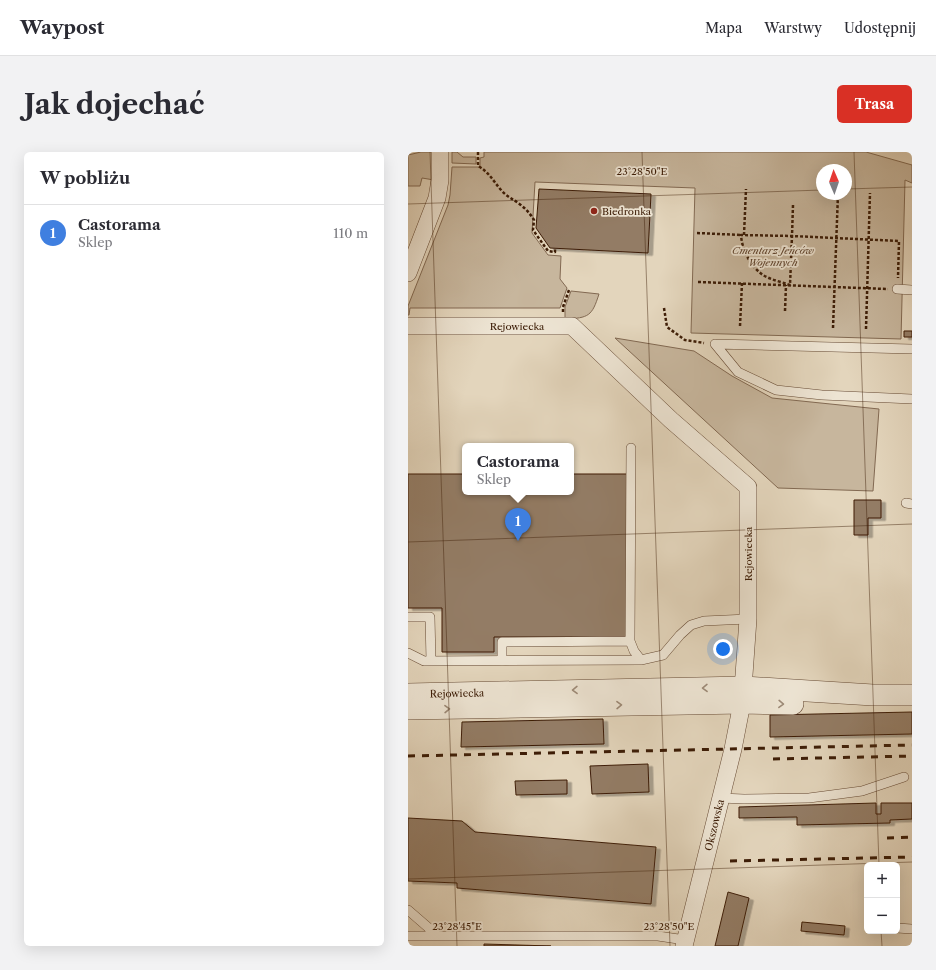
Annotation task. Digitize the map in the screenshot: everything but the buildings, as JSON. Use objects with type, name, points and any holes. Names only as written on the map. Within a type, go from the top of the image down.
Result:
[{"type":"street","points":[[408,273],[437,198],[440,180],[440,152]]},
{"type":"street","name":"Rejowiecka","points":[[408,326],[572,326],[671,420],[748,487],[748,620],[743,695]]},
{"type":"street","name":"Rejowiecka","points":[[408,694],[743,695]]},
{"type":"street","points":[[743,695],[912,695]]},
{"type":"street","points":[[743,695],[780,703],[820,706],[912,706]]},
{"type":"street","name":"Rejowiecka","points":[[408,709],[743,695]]},
{"type":"street","name":"Okszowska","points":[[684,943],[733,749],[743,695]]},
{"type":"lane","points":[[897,289],[912,290]]},
{"type":"lane","points":[[715,344],[912,349]]},
{"type":"lane","points":[[715,344],[738,372],[776,390],[822,395],[912,399]]},
{"type":"lane","points":[[630,448],[630,641],[634,651],[641,660]]},
{"type":"lane","points":[[408,617],[430,617],[431,661]]},
{"type":"lane","points":[[408,653],[424,661],[641,660],[663,655],[680,635],[691,625],[704,621],[748,620]]},
{"type":"lane","points":[[502,661],[502,642],[630,641]]},
{"type":"lane","points":[[720,798],[809,798],[862,791],[904,777]]},
{"type":"lane","points":[[408,910],[438,936]]},
{"type":"lane","points":[[900,928],[912,928]]},
{"type":"lane","points":[[408,936],[658,936],[684,943]]},
{"type":"path","points":[[478,152],[478,166],[485,170],[502,190],[511,199],[522,206],[530,215],[534,220],[533,230],[548,251],[555,252],[555,249]]},
{"type":"path","points":[[746,189],[742,242],[748,260],[764,275],[790,285]]},
{"type":"path","points":[[866,329],[870,193]]},
{"type":"path","points":[[833,328],[838,200]]},
{"type":"path","points":[[790,285],[793,205]]},
{"type":"path","points":[[697,233],[899,241],[897,289],[698,282]]},
{"type":"path","points":[[740,326],[742,283]]},
{"type":"path","points":[[785,311],[786,285]]},
{"type":"path","points":[[563,319],[563,307],[569,290]]},
{"type":"path","points":[[664,308],[667,327],[685,340],[715,344]]},
{"type":"green space","points":[[421,152],[434,152],[434,180],[422,178],[420,186],[408,186],[408,155]]},
{"type":"green space","points":[[452,152],[457,152],[463,157],[476,157],[476,164],[452,163]]},
{"type":"green space","name":"Cmentarz Jeńców Wojennych","points":[[484,152],[866,152],[912,165],[912,183],[905,180],[901,339],[691,333],[695,188],[535,182],[532,233],[548,255],[561,256],[560,279],[567,288],[560,308],[410,308],[408,315],[408,306],[448,205],[452,167],[480,167],[480,158],[484,157]]},
{"type":"green space","points":[[571,291],[599,294],[594,307],[588,314],[579,318],[565,319],[565,307]]},
{"type":"green space","points":[[615,338],[694,351],[732,376],[772,398],[879,409],[873,491],[778,488]]},
{"type":"railway","points":[[408,756],[912,745]]},
{"type":"railway","points":[[773,759],[912,756]]},
{"type":"railway","points":[[887,838],[912,837]]},
{"type":"railway","points":[[730,861],[912,857]]},
{"type":"place","name":"Biedronka","points":[[594,211]]},
{"type":"place","name":"Castorama","points":[[518,541]]}]
